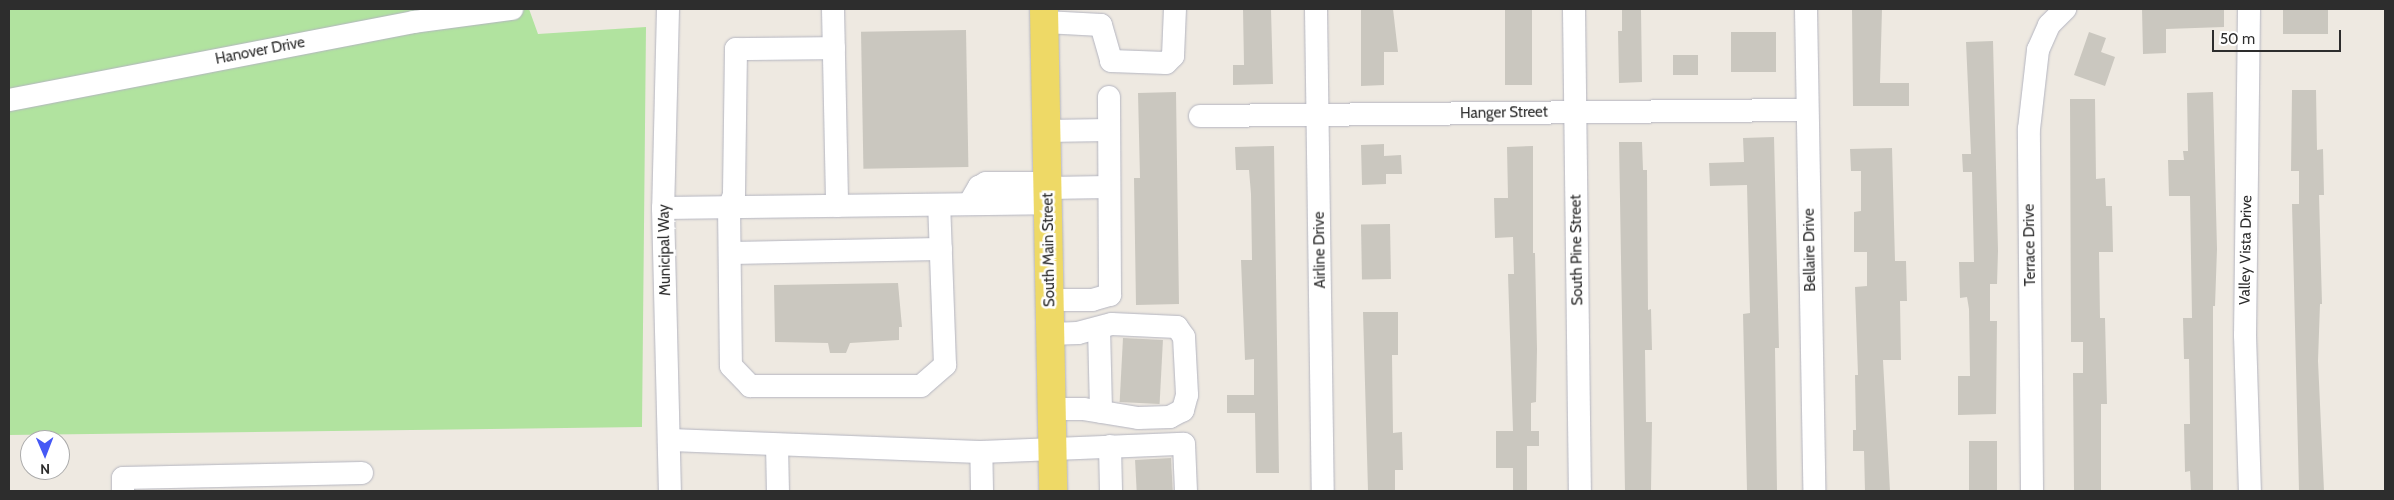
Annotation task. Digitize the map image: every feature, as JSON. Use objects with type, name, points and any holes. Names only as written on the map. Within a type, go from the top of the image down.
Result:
[{"type":"main road","name":"South Main Street","points":[[1044,16],[1053,491]]},
{"type":"street","name":"Hanover Drive","points":[[9,100],[404,23],[512,9]]},
{"type":"street","name":"Municipal Way","points":[[668,9],[663,208],[670,491]]},
{"type":"street","points":[[833,9],[837,206]]},
{"type":"street","points":[[1044,16],[1101,25],[1111,61],[1166,63],[1173,56],[1175,9]]},
{"type":"street","name":"Airline Drive","points":[[1316,9],[1323,491]]},
{"type":"street","name":"South Pine Street","points":[[1574,9],[1580,491]]},
{"type":"street","name":"Bellaire Drive","points":[[1806,9],[1814,491]]},
{"type":"street","name":"Terrace Drive","points":[[2032,491],[2029,129],[2038,50],[2049,25],[2064,9]]},
{"type":"street","name":"Valley Vista Drive","points":[[2249,9],[2245,335],[2250,491]]},
{"type":"street","points":[[834,48],[736,50],[734,195],[729,207],[731,366],[750,386],[921,386],[945,365],[939,205]]},
{"type":"street","points":[[1049,300],[1092,300],[1110,295],[1109,97]]},
{"type":"street","name":"Hanger Street","points":[[1200,116],[1807,110]]},
{"type":"street","points":[[1046,131],[1109,130]]},
{"type":"street","points":[[663,208],[969,204],[1048,191],[1109,187]]},
{"type":"street","points":[[730,253],[941,249]]},
{"type":"street","points":[[1050,334],[1099,328],[1112,324],[1177,327],[1184,337],[1187,394],[1183,410],[1170,417],[1138,418],[1101,412],[1051,409]]},
{"type":"street","points":[[1099,328],[1101,412]]},
{"type":"street","points":[[669,440],[981,452],[1052,451],[1110,446],[1184,444],[1186,491]]},
{"type":"street","points":[[777,445],[778,491]]},
{"type":"street","points":[[1110,446],[1111,491]]},
{"type":"street","points":[[981,452],[982,491]]},
{"type":"street","points":[[123,491],[123,478],[270,483],[362,473]]},
{"type":"green space","points":[[9,9],[529,9],[538,34],[646,27],[642,427],[70,434],[70,430],[20,430],[20,435],[9,435]]},
{"type":"building","points":[[1243,9],[1271,9],[1273,84],[1233,85],[1233,65],[1244,65]]},
{"type":"building","points":[[1361,9],[1393,9],[1398,52],[1384,52],[1384,85],[1361,86]]},
{"type":"building","points":[[1505,9],[1532,9],[1532,85],[1505,85]]},
{"type":"building","points":[[1622,9],[1641,9],[1642,82],[1619,83],[1618,31],[1622,31]]},
{"type":"building","points":[[1852,9],[1882,9],[1880,83],[1909,83],[1909,106],[1853,106]]},
{"type":"building","points":[[2142,9],[2224,9],[2224,27],[2166,29],[2166,53],[2143,54]]},
{"type":"building","points":[[2283,9],[2328,9],[2328,34],[2283,34]]},
{"type":"building","points":[[966,30],[968,167],[863,169],[861,32]]},
{"type":"building","points":[[1731,32],[1776,32],[1776,72],[1731,72]]},
{"type":"building","points":[[2089,32],[2106,38],[2101,52],[2115,57],[2105,86],[2074,75]]},
{"type":"building","points":[[1993,41],[1998,251],[1997,284],[1990,284],[1990,321],[1997,321],[1996,414],[1958,415],[1958,376],[1970,376],[1969,309],[1967,297],[1960,298],[1959,262],[1974,262],[1972,172],[1963,172],[1962,154],[1971,154],[1966,42]]},
{"type":"building","points":[[1673,55],[1698,55],[1698,75],[1673,75]]},
{"type":"building","points":[[2292,90],[2316,90],[2317,150],[2323,149],[2324,195],[2319,195],[2322,304],[2320,304],[2318,361],[2324,491],[2299,491],[2292,204],[2299,204],[2299,171],[2291,171]]},
{"type":"building","points":[[1176,92],[1179,304],[1136,305],[1134,178],[1140,178],[1138,93]]},
{"type":"building","points":[[2213,92],[2217,249],[2215,306],[2213,306],[2213,491],[2191,491],[2190,471],[2185,472],[2184,424],[2190,424],[2189,359],[2184,359],[2183,318],[2192,318],[2190,196],[2169,196],[2168,160],[2184,160],[2183,151],[2188,151],[2187,93]]},
{"type":"building","points":[[2070,99],[2095,99],[2096,179],[2105,178],[2106,206],[2112,206],[2113,252],[2099,252],[2100,318],[2105,318],[2107,404],[2101,404],[2101,491],[2074,491],[2073,373],[2083,373],[2083,342],[2071,342]]},
{"type":"building","points":[[1774,137],[1779,348],[1775,348],[1777,491],[1747,491],[1743,314],[1750,313],[1747,185],[1710,186],[1709,163],[1744,162],[1743,138]]},
{"type":"building","points":[[1619,142],[1642,142],[1643,170],[1647,170],[1648,310],[1651,309],[1652,350],[1645,350],[1646,422],[1652,422],[1651,491],[1625,491]]},
{"type":"building","points":[[1384,144],[1384,156],[1401,155],[1402,174],[1386,174],[1386,184],[1362,185],[1361,145]]},
{"type":"building","points":[[1274,146],[1279,473],[1256,473],[1255,413],[1227,413],[1227,395],[1254,395],[1254,359],[1245,360],[1241,260],[1252,260],[1251,194],[1249,170],[1236,170],[1235,147]]},
{"type":"building","points":[[1533,146],[1533,253],[1535,253],[1537,349],[1536,402],[1531,403],[1531,431],[1539,431],[1539,446],[1527,446],[1527,491],[1513,491],[1513,468],[1496,468],[1496,431],[1513,431],[1508,274],[1514,274],[1513,237],[1495,238],[1494,198],[1508,198],[1507,147]]},
{"type":"building","points":[[1892,148],[1895,261],[1906,261],[1907,301],[1900,301],[1901,360],[1883,360],[1890,491],[1865,491],[1864,451],[1853,451],[1853,430],[1856,430],[1855,375],[1858,375],[1855,287],[1867,286],[1867,252],[1854,252],[1854,212],[1861,211],[1861,171],[1851,171],[1850,149]]},
{"type":"building","points":[[1390,224],[1391,279],[1362,279],[1361,225]]},
{"type":"building","points":[[898,283],[902,327],[899,327],[899,340],[850,343],[846,353],[830,353],[828,343],[775,342],[774,285]]},
{"type":"building","points":[[1363,312],[1398,312],[1398,355],[1392,355],[1393,433],[1402,432],[1403,470],[1395,470],[1395,491],[1368,491]]},
{"type":"building","points":[[1123,338],[1163,340],[1160,404],[1120,402]]},
{"type":"building","points":[[1969,441],[1997,441],[1997,491],[1969,491]]},
{"type":"building","points":[[1171,458],[1173,491],[1137,491],[1135,460]]}]
